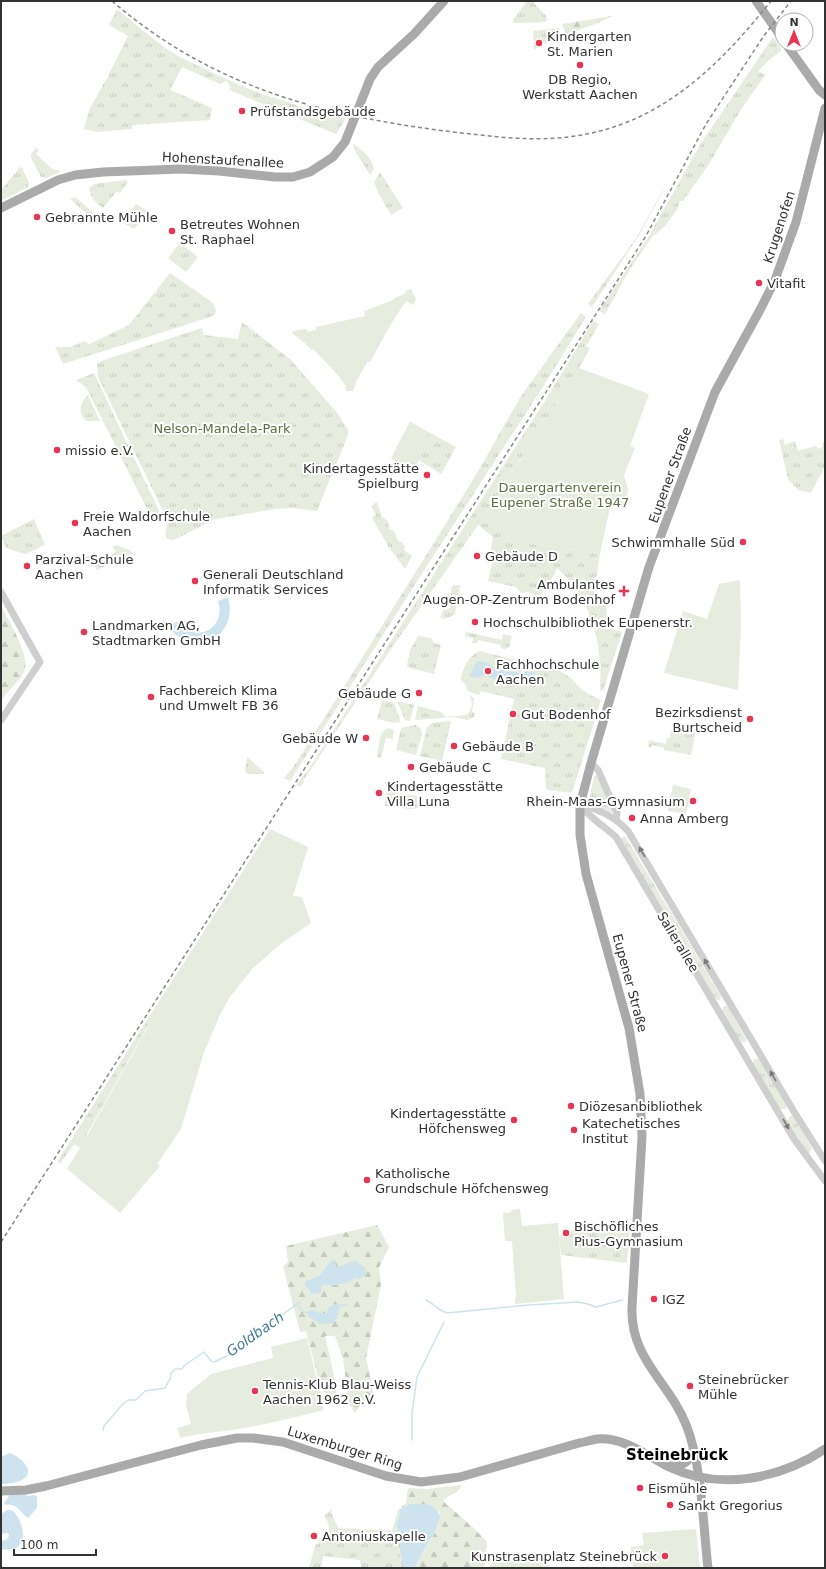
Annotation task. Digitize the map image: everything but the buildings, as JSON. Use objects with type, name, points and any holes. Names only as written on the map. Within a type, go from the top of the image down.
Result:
[{"type":"main road","name":"Hohenstaufenallee","points":[[1,208],[58,180],[75,175],[103,172],[181,169],[219,171],[271,177],[288,177],[301,175],[317,168],[334,155],[345,142],[370,78],[378,67],[414,34],[444,1]]},
{"type":"main road","points":[[756,1],[774,26]]},
{"type":"main road","points":[[792,52],[819,90],[825,95]]},
{"type":"main road","name":"Krugenofen","points":[[707,411],[715,392],[775,280],[796,222],[825,108]]},
{"type":"main road","name":"Eupener Straße","points":[[707,411],[649,567],[580,805],[580,835],[586,874],[629,1028],[640,1094],[642,1137],[633,1293],[633,1328],[643,1356],[670,1394],[681,1415],[693,1448],[698,1476],[708,1568]]},
{"type":"main road","name":"Luxemburger Ring","points":[[1,1491],[26,1490],[46,1486],[200,1445],[236,1438],[252,1438],[283,1442],[386,1476],[421,1482],[460,1477],[597,1439],[618,1441],[631,1446],[684,1473],[726,1480],[750,1479],[781,1471],[803,1462],[825,1449]]},
{"type":"main road","points":[[669,1466],[678,1466],[691,1458],[693,1448]]},
{"type":"street","points":[[1,592],[40,662],[1,720]]},
{"type":"street","points":[[591,763],[598,770],[617,813],[616,820]]},
{"type":"street","name":"Salierallee","points":[[580,805],[593,808],[616,820],[628,831],[817,1149],[825,1160]]},
{"type":"street","name":"Salierallee","points":[[580,805],[588,815],[616,837],[805,1156],[825,1181]]},
{"type":"street","points":[[616,837],[628,831]]},
{"type":"street","points":[[741,1048],[753,1041]]},
{"type":"street","points":[[748,1059],[760,1052]]},
{"type":"street","points":[[805,1156],[817,1149]]},
{"type":"green space","points":[[527,1],[532,1],[546,16],[547,20],[545,22],[514,23],[513,20]]},
{"type":"green space","points":[[117,9],[167,49],[186,60],[256,92],[310,109],[346,118],[336,134],[229,90],[230,88],[228,82],[226,81],[220,84],[182,67],[170,90],[212,108],[210,120],[133,125],[131,129],[97,132],[84,129],[90,108],[128,36],[109,25]]},
{"type":"green space","points":[[612,16],[598,23],[566,34],[562,24]]},
{"type":"green space","points":[[559,28],[560,35],[534,50],[533,31]]},
{"type":"green space","points":[[773,37],[774,52],[779,52],[758,71],[765,75],[740,111],[709,164],[683,201],[680,201],[677,210],[665,226],[652,237],[630,269],[605,314],[599,311],[649,236],[701,143]]},
{"type":"green space","points":[[353,143],[363,151],[371,161],[374,169],[370,175],[354,149]]},
{"type":"green space","points":[[36,148],[39,150],[36,154],[52,169],[59,170],[60,172],[46,178],[41,177],[31,158],[31,154]]},
{"type":"green space","points":[[677,165],[641,232],[592,307],[588,304],[637,237]]},
{"type":"green space","points":[[20,167],[22,168],[29,183],[28,187],[1,201],[1,190]]},
{"type":"green space","points":[[380,172],[403,208],[391,215],[374,182]]},
{"type":"green space","points":[[126,180],[128,182],[120,193],[117,191],[103,208],[92,197],[89,188],[94,184]]},
{"type":"green space","points":[[74,197],[100,219],[97,223],[70,199]]},
{"type":"green space","points":[[136,204],[146,210],[146,214],[135,228],[132,228],[125,223],[124,220]]},
{"type":"green space","points":[[180,243],[198,257],[186,272],[168,258]]},
{"type":"green space","points":[[170,273],[213,303],[216,310],[215,314],[210,317],[63,364],[55,347],[71,347],[84,341],[89,344],[129,325]]},
{"type":"green space","points":[[411,289],[416,299],[413,305],[406,301],[391,324],[370,362],[368,361],[357,380],[353,391],[347,391],[345,388],[346,386],[336,373],[313,349],[312,350],[292,333],[293,331],[306,329],[308,332],[316,330],[316,327],[365,316],[364,311],[393,300],[406,293],[405,291]]},
{"type":"green space","points":[[581,313],[586,317],[546,382],[292,778],[290,781],[284,778],[294,766],[476,475],[521,396]]},
{"type":"green space","points":[[593,321],[599,324],[586,346],[590,348],[579,368],[481,521],[536,545],[600,553],[594,593],[599,600],[606,605],[608,628],[622,632],[603,691],[600,690],[599,656],[593,623],[587,608],[569,580],[557,568],[539,597],[527,592],[521,593],[516,587],[488,581],[494,554],[490,553],[493,537],[478,525],[391,649],[305,778],[301,787],[296,785],[309,769],[548,396]]},
{"type":"green space","name":"Nelson-Mandela-Park","points":[[242,322],[291,360],[338,414],[348,430],[348,435],[317,511],[292,508],[275,509],[215,519],[174,540],[167,538],[165,533],[168,521],[98,377],[97,364],[104,360],[202,328],[204,335],[238,339]]},
{"type":"green space","name":"Dauergartenverein Eupener Straße 1947","points":[[579,368],[649,394],[630,446],[635,448],[624,475],[628,489],[626,507],[611,503],[600,553],[536,545],[481,521]]},
{"type":"green space","points":[[94,373],[160,513],[161,519],[158,523],[154,522],[152,519],[86,387],[76,380]]},
{"type":"green space","points":[[88,395],[100,421],[86,421],[83,418],[81,405]]},
{"type":"green space","points":[[410,422],[456,447],[441,474],[419,460],[413,470],[391,459]]},
{"type":"green space","points":[[410,422],[429,433],[411,465],[393,454]]},
{"type":"green space","points":[[783,439],[785,445],[795,441],[798,451],[816,446],[818,449],[824,446],[822,443],[825,441],[825,466],[811,493],[798,490],[788,479],[779,440]]},
{"type":"green space","points":[[377,502],[380,515],[389,523],[389,529],[394,531],[398,541],[402,542],[405,547],[404,550],[412,556],[405,569],[388,546],[372,518],[376,515],[371,506]]},
{"type":"green space","points":[[34,519],[45,545],[25,554],[6,548],[1,536]]},
{"type":"green space","points":[[116,545],[130,550],[132,553],[97,570],[91,559],[87,560],[86,557],[93,554],[94,562],[99,562],[101,558],[104,561],[109,555],[111,556],[116,551],[112,547]]},
{"type":"green space","points":[[740,580],[741,626],[738,690],[664,673],[683,611],[707,619],[719,584]]},
{"type":"green space","points":[[454,585],[461,586],[458,588],[460,590],[455,614],[445,619],[440,618],[443,611],[450,608],[451,588]]},
{"type":"green space","points":[[1,605],[22,649],[25,659],[25,667],[21,678],[1,701]]},
{"type":"green space","points":[[466,632],[502,640],[503,634],[512,636],[509,647],[505,649],[500,648],[501,645],[478,640],[477,643],[472,643],[473,638],[465,636]]},
{"type":"green space","points":[[418,636],[431,638],[434,643],[441,645],[434,671],[435,674],[407,666],[410,650]]},
{"type":"green space","points":[[479,651],[558,670],[571,678],[579,687],[590,695],[601,700],[572,793],[548,790],[546,788],[545,768],[501,759],[514,699],[481,691],[479,695],[468,691],[465,684],[461,680],[463,671],[466,663],[475,653]]},
{"type":"green space","points":[[470,696],[474,698],[472,712],[475,713],[474,717],[467,720],[453,717],[415,719],[418,706],[441,712],[446,717],[466,715],[470,711],[471,707]]},
{"type":"green space","points":[[381,700],[394,703],[400,722],[394,723],[377,719]]},
{"type":"green space","points":[[397,701],[414,705],[410,721],[405,720]]},
{"type":"green space","points":[[451,721],[442,761],[420,756],[427,727],[432,723]]},
{"type":"green space","points":[[693,724],[697,725],[691,755],[664,750],[664,748],[652,745],[651,748],[648,747],[649,740],[666,744],[667,738],[670,738],[671,730],[691,735]]},
{"type":"green space","points":[[416,725],[421,729],[422,734],[416,755],[396,750],[401,728]]},
{"type":"green space","points":[[388,728],[394,730],[393,739],[386,738],[381,758],[377,757],[382,733]]},
{"type":"green space","points":[[247,757],[265,774],[247,774],[245,771]]},
{"type":"green space","points":[[597,775],[613,812],[612,813],[589,801],[594,777]]},
{"type":"green space","points":[[673,785],[691,789],[686,814],[668,811]]},
{"type":"green space","points":[[387,791],[417,796],[418,808],[410,809],[384,806]]},
{"type":"green space","points":[[270,829],[308,847],[293,896],[302,897],[311,923],[282,943],[253,968],[229,998],[219,1017],[203,1055],[181,1129],[157,1164],[160,1166],[120,1213],[67,1169],[80,1148],[74,1144],[80,1133],[87,1136],[149,1025],[147,1020]]},
{"type":"green space","points":[[625,836],[721,996],[720,1000],[717,1000],[711,995],[620,839]]},
{"type":"green space","points":[[726,1006],[746,1039],[745,1043],[740,1041],[722,1012],[723,1007]]},
{"type":"green space","points":[[147,1020],[149,1024],[86,1136],[80,1133],[60,1164],[57,1162]]},
{"type":"green space","points":[[754,1059],[759,1059],[787,1106],[786,1109],[780,1109],[753,1063]]},
{"type":"green space","points":[[790,1116],[793,1116],[812,1148],[810,1153],[807,1153],[787,1122]]},
{"type":"green space","points":[[520,1209],[522,1226],[558,1223],[564,1299],[515,1304],[516,1297],[512,1241],[505,1241],[503,1213]]},
{"type":"green space","points":[[575,1221],[630,1225],[627,1263],[561,1255],[559,1236],[571,1234],[571,1231],[575,1229]]},
{"type":"green space","points":[[377,1225],[389,1247],[379,1268],[381,1285],[366,1358],[375,1400],[362,1403],[355,1413],[349,1404],[343,1359],[335,1336],[325,1336],[339,1406],[321,1389],[306,1331],[300,1332],[283,1266],[288,1262],[286,1246]]},
{"type":"green space","points":[[598,1233],[620,1233],[620,1245],[598,1244]]},
{"type":"green space","name":"Tennis-Klub Blau-Weiss Aachen 1962 e.V.","points":[[307,1338],[324,1410],[250,1427],[180,1438],[177,1428],[191,1424],[186,1405],[187,1394],[211,1374],[273,1358],[271,1347]]},
{"type":"green space","points":[[462,1485],[458,1491],[444,1499],[444,1502],[472,1526],[487,1542],[484,1568],[415,1568],[435,1533],[438,1525],[439,1512],[410,1504],[400,1510],[398,1518],[404,1566],[402,1568],[397,1532],[392,1531],[398,1510],[406,1503],[408,1488],[427,1489]]},
{"type":"green space","points":[[332,1509],[331,1512],[338,1528],[397,1531],[402,1568],[361,1568],[360,1560],[323,1556],[321,1568],[309,1568],[315,1546],[329,1532],[328,1522],[324,1516]]},
{"type":"green space","name":"Kunstrasenplatz Steinebrück","points":[[696,1529],[700,1568],[633,1568],[631,1547],[644,1545],[642,1533]]},
{"type":"green space","points":[[518,1553],[527,1554],[549,1565],[549,1568],[487,1568],[497,1560],[510,1560]]},
{"type":"water","points":[[228,597],[230,611],[227,624],[220,633],[211,640],[200,643],[189,642],[178,636],[168,626],[178,621],[192,632],[200,633],[207,630],[214,626],[218,619],[220,611],[218,601]]},
{"type":"water","points":[[478,661],[485,662],[491,665],[493,669],[497,670],[501,668],[508,672],[534,672],[534,682],[530,684],[519,684],[511,681],[500,681],[484,675],[479,678],[470,676]]},
{"type":"water","points":[[335,1260],[336,1266],[339,1267],[355,1261],[365,1268],[366,1274],[359,1279],[355,1278],[340,1284],[325,1284],[321,1287],[321,1293],[312,1294],[305,1285],[305,1282],[320,1275],[331,1261]]},
{"type":"water","points":[[334,1304],[340,1305],[337,1319],[333,1323],[320,1324],[308,1316],[308,1311],[313,1310],[326,1314],[329,1307]]},
{"type":"water","points":[[10,1453],[27,1466],[28,1474],[24,1479],[18,1482],[1,1484],[1,1457]]},
{"type":"water","points":[[12,1486],[24,1491],[27,1496],[35,1495],[37,1497],[37,1508],[28,1518],[15,1506],[9,1504],[5,1505],[4,1503],[8,1498]]},
{"type":"water","points":[[410,1504],[424,1504],[432,1506],[438,1512],[440,1517],[432,1537],[415,1568],[403,1568],[397,1524],[400,1510]]},
{"type":"water","points":[[7,1510],[14,1512],[20,1521],[23,1538],[22,1543],[19,1546],[13,1549],[1,1550],[1,1541],[6,1540],[9,1536],[8,1533],[1,1534],[1,1514]]},
{"type":"waterway","name":"Goldbach","points":[[426,1300],[447,1313],[578,1302],[596,1307],[622,1300]]},
{"type":"waterway","name":"Goldbach","points":[[103,1430],[104,1426],[128,1400],[136,1400],[145,1391],[165,1388],[171,1377],[171,1373],[175,1369],[182,1369],[185,1365],[204,1352],[212,1362],[217,1361],[235,1351],[236,1348],[300,1302]]},
{"type":"waterway","points":[[297,1304],[304,1312],[309,1314]]},
{"type":"waterway","points":[[339,1305],[347,1305]]},
{"type":"waterway","points":[[412,1440],[412,1413],[417,1377],[444,1322]]},
{"type":"railway","points":[[112,1],[150,31],[190,56],[230,76],[272,93],[315,106],[360,117],[405,125],[497,137],[539,139],[560,138],[603,130],[625,123],[668,101],[706,72],[740,38],[771,1]]},
{"type":"railway","points":[[1,1242],[646,236],[706,124],[763,37],[791,1]]},
{"type":"railway","points":[[360,108],[365,109]]},
{"type":"place","name":"Kindergarten St. Marien","points":[[539,43]]},
{"type":"place","name":"DB Regio, Werkstatt Aachen","points":[[580,65]]},
{"type":"place","name":"Prüfstandsgebäude","points":[[242,111]]},
{"type":"place","name":"Gebrannte Mühle","points":[[37,217]]},
{"type":"place","name":"Betreutes Wohnen St. Raphael","points":[[172,231]]},
{"type":"place","name":"Vitafit","points":[[759,283]]},
{"type":"place","name":"missio e.V.","points":[[57,450]]},
{"type":"place","name":"Kindertagesstätte Spielburg","points":[[427,475]]},
{"type":"place","name":"Freie Waldorfschule Aachen","points":[[75,523]]},
{"type":"place","name":"Schwimmhalle Süd","points":[[743,542]]},
{"type":"place","name":"Gebäude D","points":[[477,556]]},
{"type":"place","name":"Parzival-Schule Aachen","points":[[27,566]]},
{"type":"place","name":"Generali Deutschland Informatik Services","points":[[195,581]]},
{"type":"place","name":"Ambulantes Augen-OP-Zentrum Bodenhof","points":[[624,591]]},
{"type":"place","name":"Hochschulbibliothek Eupenerstr.","points":[[475,622]]},
{"type":"place","name":"Landmarken AG, Stadtmarken GmbH","points":[[84,632]]},
{"type":"place","name":"Fachhochschule Aachen","points":[[488,671]]},
{"type":"place","name":"Gebäude G","points":[[419,693]]},
{"type":"place","name":"Fachbereich Klima und Umwelt FB 36","points":[[151,697]]},
{"type":"place","name":"Gut Bodenhof","points":[[513,714]]},
{"type":"place","name":"Bezirksdienst Burtscheid","points":[[750,719]]},
{"type":"place","name":"Gebäude W","points":[[366,738]]},
{"type":"place","name":"Gebäude B","points":[[454,746]]},
{"type":"place","name":"Gebäude C","points":[[411,767]]},
{"type":"place","name":"Kindertagesstätte Villa Luna","points":[[379,793]]},
{"type":"place","name":"Rhein-Maas-Gymnasium","points":[[693,801]]},
{"type":"place","name":"Anna Amberg","points":[[632,818]]},
{"type":"place","name":"Diözesanbibliothek","points":[[571,1106]]},
{"type":"place","name":"Kindertagesstätte Höfchensweg","points":[[514,1120]]},
{"type":"place","name":"Katechetisches Institut","points":[[574,1130]]},
{"type":"place","name":"Katholische Grundschule Höfchensweg","points":[[367,1180]]},
{"type":"place","name":"Bischöfliches Pius-Gymnasium","points":[[566,1233]]},
{"type":"place","name":"IGZ","points":[[654,1299]]},
{"type":"place","name":"Steinebrücker Mühle","points":[[690,1386]]},
{"type":"place","name":"Tennis-Klub Blau-Weiss Aachen 1962 e.V.","points":[[255,1391]]},
{"type":"place","name":"Eismühle","points":[[640,1488]]},
{"type":"place","name":"Sankt Gregorius","points":[[670,1505]]},
{"type":"place","name":"Antoniuskapelle","points":[[314,1536]]},
{"type":"place","name":"Kunstrasenplatz Steinebrück","points":[[665,1556]]},
{"type":"district","name":"Steinebrück","points":[[677,1455]]}]
